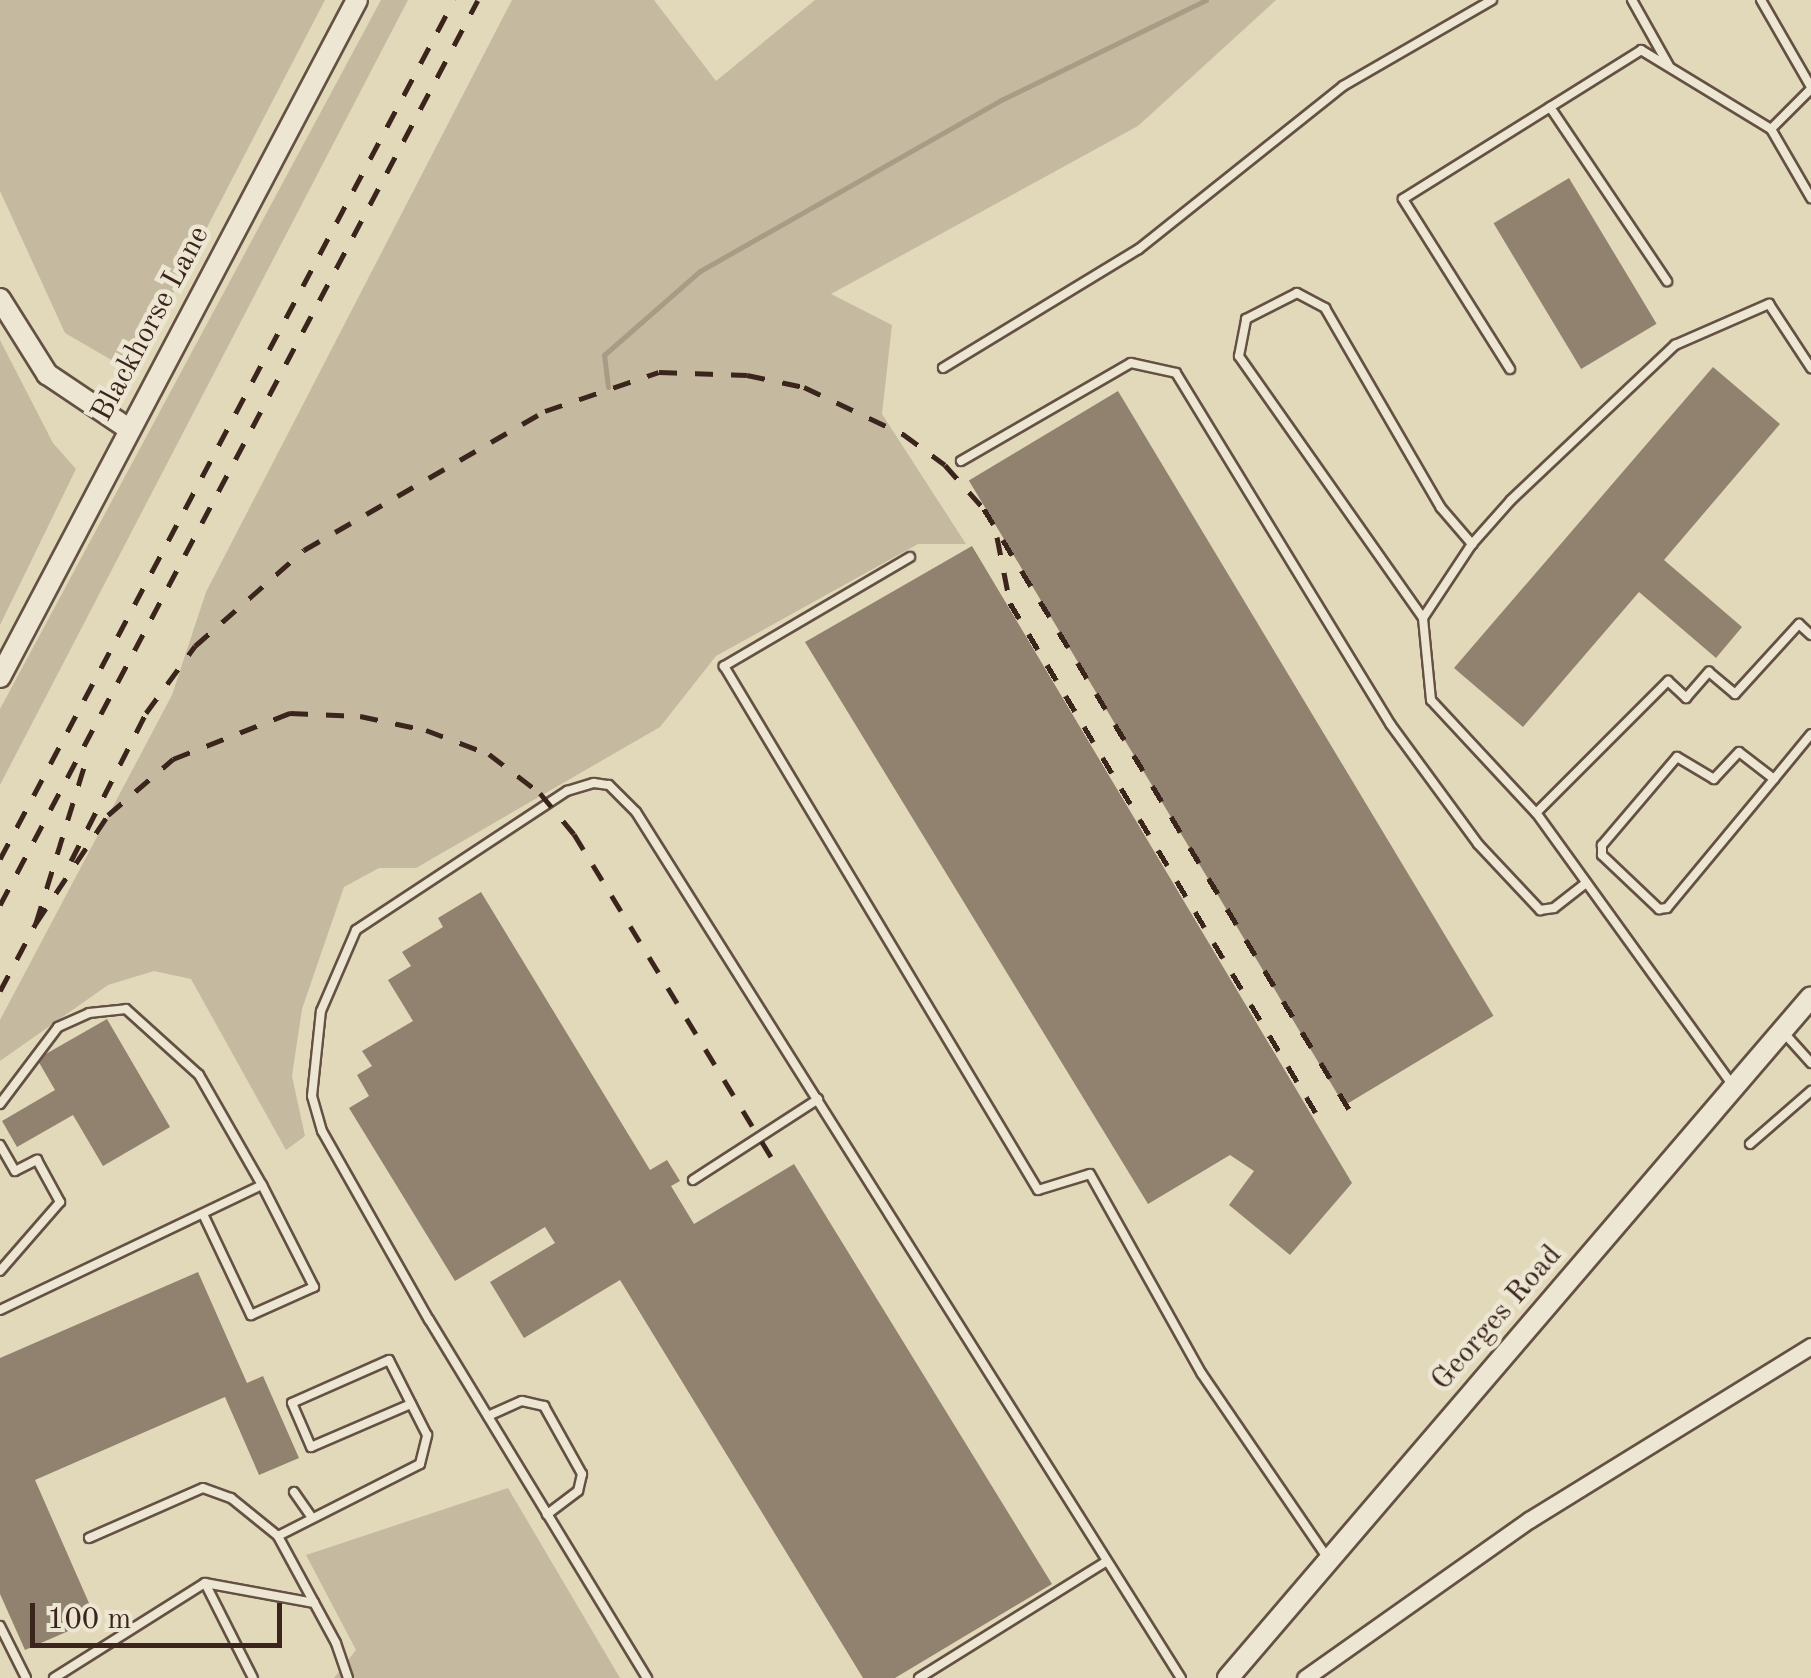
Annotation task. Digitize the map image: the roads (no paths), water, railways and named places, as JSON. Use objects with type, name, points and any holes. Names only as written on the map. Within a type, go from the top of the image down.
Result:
[{"type":"street","name":"Blackhorse Lane","points":[[0,677],[357,0]]},
{"type":"street","points":[[0,299],[47,374],[130,429]]},
{"type":"street","name":"Georges Road","points":[[1228,1678],[1811,997]]},
{"type":"street","points":[[1305,1678],[1529,1520],[1811,1346]]},
{"type":"lane","points":[[943,368],[1139,248],[1343,86],[1492,0]]},
{"type":"lane","points":[[1632,0],[1670,67]]},
{"type":"lane","points":[[1761,0],[1811,88],[1771,128]]},
{"type":"lane","points":[[1510,369],[1403,199],[1641,50],[1771,128],[1811,198]]},
{"type":"lane","points":[[1550,107],[1667,281]]},
{"type":"lane","points":[[1472,544],[1441,508],[1325,308],[1297,293],[1246,319],[1238,356],[1423,618],[1431,700],[1536,813],[1734,1087]]},
{"type":"lane","points":[[1423,618],[1472,544],[1675,345],[1769,304],[1811,368]]},
{"type":"lane","points":[[962,462],[1131,364],[1176,373],[1391,726],[1478,844],[1540,910],[1554,908],[1586,883]]},
{"type":"lane","points":[[910,556],[724,666],[1038,1190],[1090,1174],[1202,1374],[1329,1560]]},
{"type":"lane","points":[[1536,813],[1668,681],[1686,698],[1708,672],[1735,694],[1799,624],[1811,635]]},
{"type":"lane","points":[[1774,780],[1740,752],[1714,780],[1678,757],[1602,845],[1602,855],[1659,909],[1667,908],[1774,780],[1811,734]]},
{"type":"lane","points":[[647,1678],[488,1416],[315,1116],[312,1064],[321,1010],[356,930],[567,791],[610,785],[636,812],[1181,1678]]},
{"type":"lane","points":[[0,1104],[58,1027],[90,1013],[126,1010],[199,1074],[314,1287],[251,1315],[202,1214]]},
{"type":"lane","points":[[1782,1031],[1811,1063]]},
{"type":"lane","points":[[1750,1144],[1811,1091]]},
{"type":"lane","points":[[693,1180],[818,1099]]},
{"type":"lane","points":[[0,1145],[15,1171],[37,1160],[60,1202],[0,1271]]},
{"type":"lane","points":[[0,1310],[262,1186]]},
{"type":"lane","points":[[278,1536],[310,1515],[420,1464],[427,1436],[411,1404],[389,1360],[292,1403],[311,1447],[411,1404]]},
{"type":"lane","points":[[488,1416],[522,1401],[544,1406],[582,1474],[578,1491],[548,1514]]},
{"type":"lane","points":[[88,1538],[202,1488],[232,1498],[278,1536],[348,1678]]},
{"type":"lane","points":[[294,1492],[310,1515]]},
{"type":"lane","points":[[919,1678],[1105,1562]]},
{"type":"lane","points":[[54,1678],[205,1582],[314,1603]]},
{"type":"lane","points":[[205,1582],[252,1678]]},
{"type":"lane","points":[[0,1626],[26,1678]]},
{"type":"waterway","points":[[608,387],[604,355],[700,271],[1001,100],[1206,0]]},
{"type":"railway","points":[[0,859],[454,0]]},
{"type":"railway","points":[[0,905],[478,0]]},
{"type":"railway","points":[[71,861],[146,713],[195,646],[304,550],[545,411],[659,372],[747,375],[804,387],[903,434],[945,465],[984,509],[1353,1116]]},
{"type":"railway","points":[[997,537],[1010,603],[1322,1123]]},
{"type":"railway","points":[[36,923],[108,815],[173,759],[290,713],[360,716],[426,730],[489,754],[540,793],[574,834],[779,1170]]},
{"type":"railway","points":[[0,991],[36,923],[84,767]]}]
